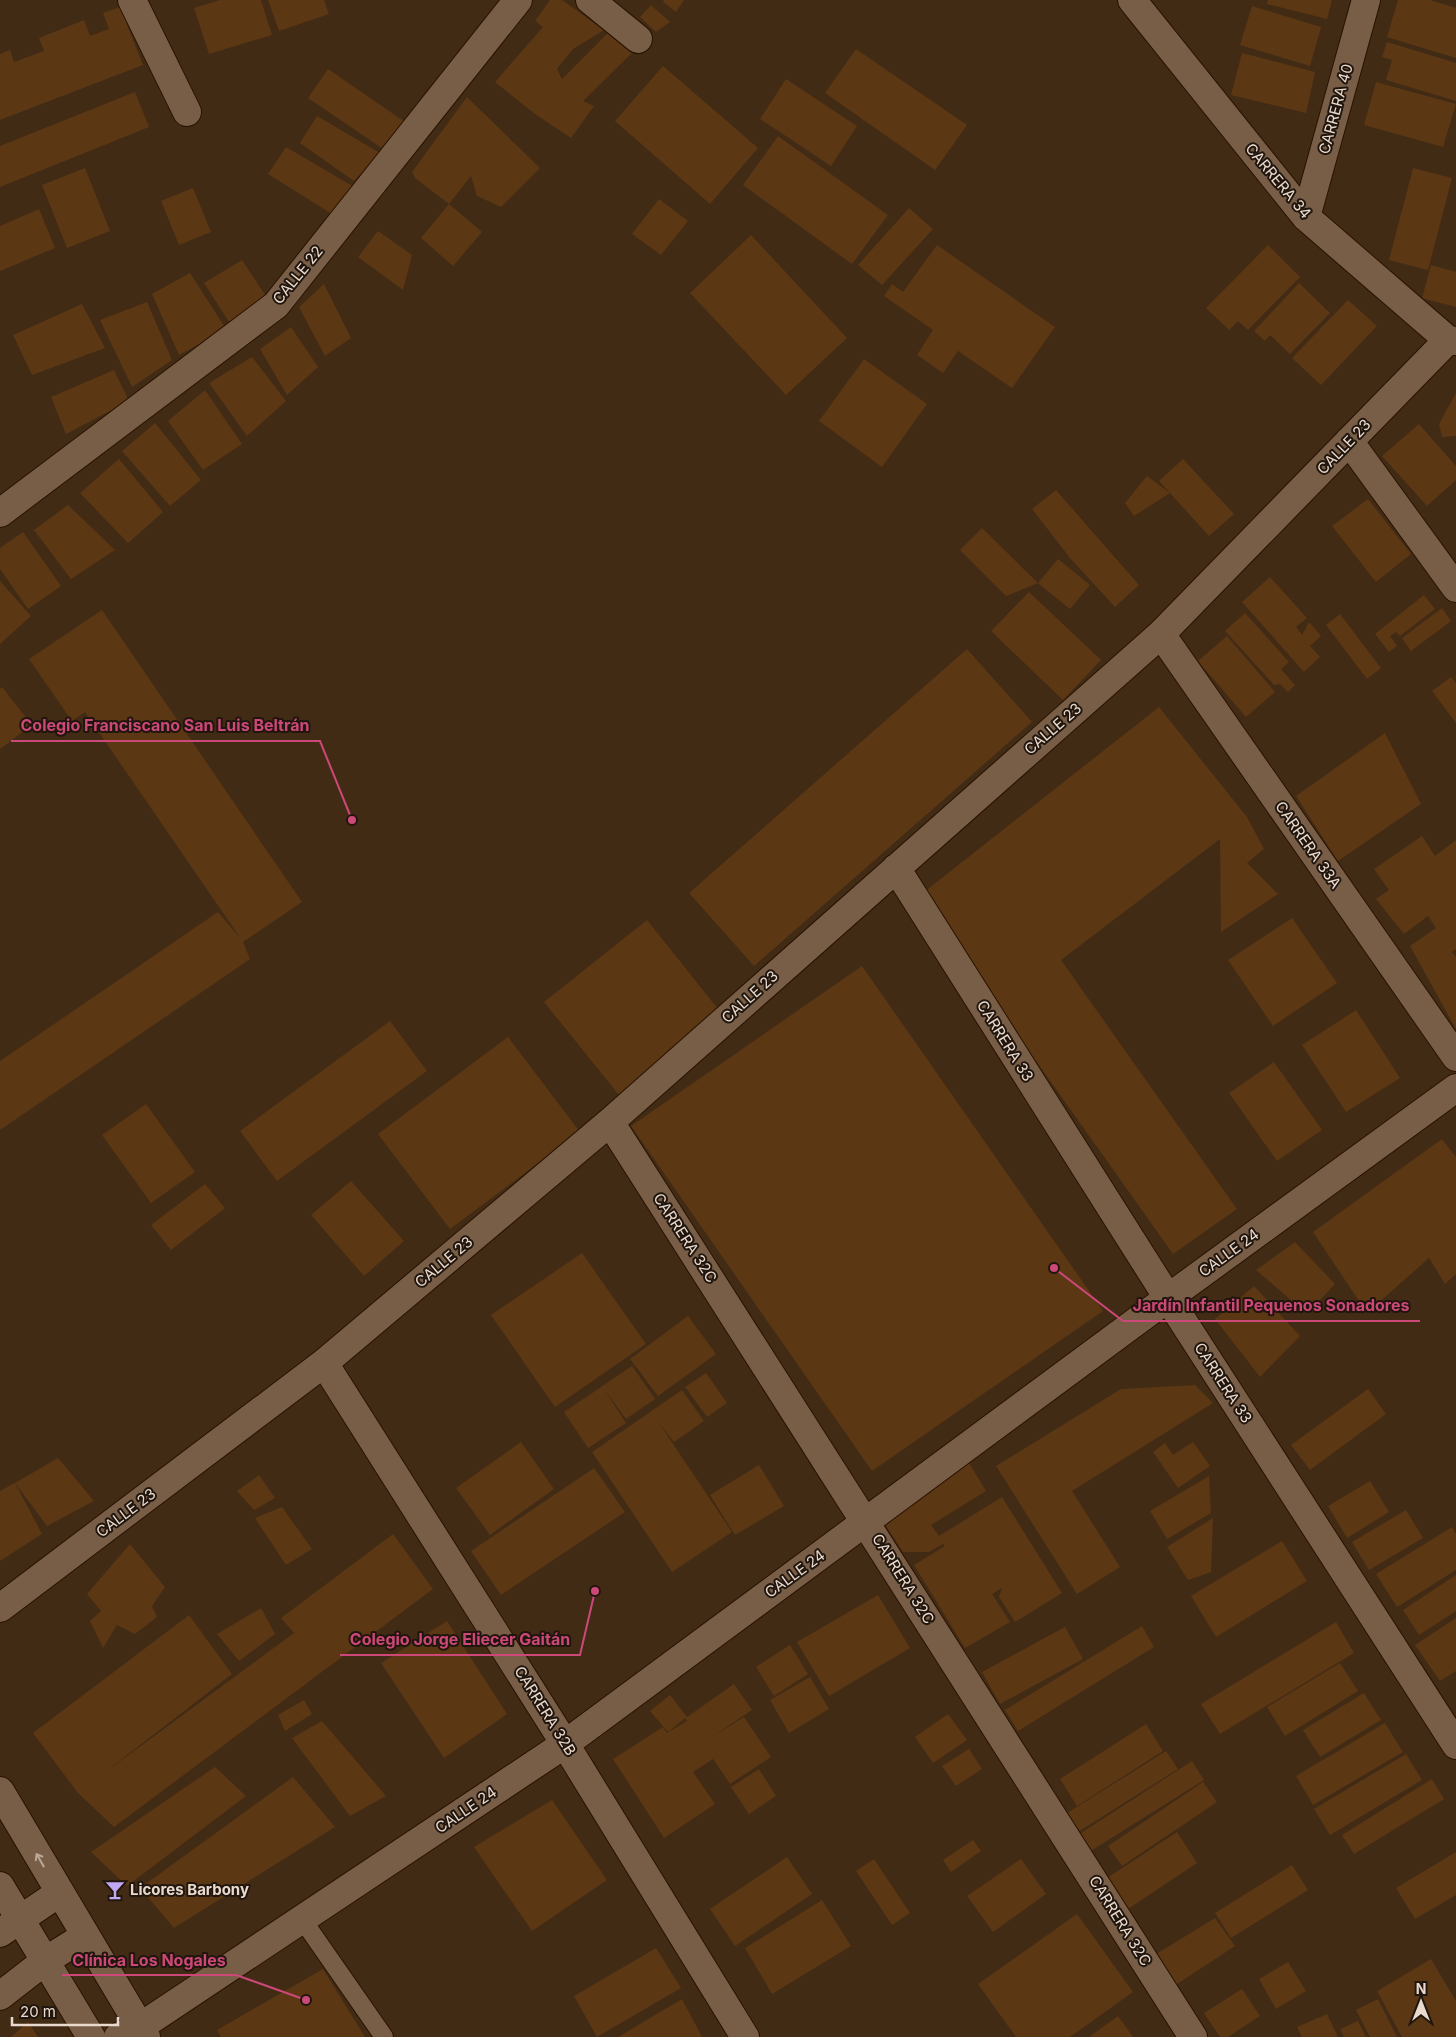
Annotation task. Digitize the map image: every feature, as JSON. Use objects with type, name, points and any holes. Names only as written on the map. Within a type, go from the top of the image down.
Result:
[{"type":"street","points":[[132,0],[187,112]]},
{"type":"street","name":"CALLE 22","points":[[0,512],[276,305],[518,0]]},
{"type":"street","points":[[590,0],[638,39]]},
{"type":"street","name":"CARRERA 34","points":[[1132,0],[1306,217],[1452,341]]},
{"type":"street","name":"CARRERA 40","points":[[1306,217],[1366,0]]},
{"type":"street","name":"CALLE 23","points":[[0,1608],[324,1363],[610,1122],[1161,634],[1349,441],[1452,341]]},
{"type":"street","points":[[1349,441],[1456,588]]},
{"type":"street","name":"CARRERA 33A","points":[[1161,634],[1456,1056]]},
{"type":"street","name":"CARRERA 33","points":[[896,868],[1168,1298],[1456,1745]]},
{"type":"street","name":"CALLE 24","points":[[135,2034],[302,1919],[565,1744],[1168,1298],[1456,1088]]},
{"type":"street","name":"CARRERA 32C","points":[[610,1122],[867,1521],[1193,2037]]},
{"type":"street","name":"CARRERA 32B","points":[[324,1363],[565,1744],[745,2037]]},
{"type":"street","points":[[0,1791],[85,1936],[135,2034]]},
{"type":"street","points":[[0,1886],[10,1926],[45,1960],[91,2037]]},
{"type":"street","points":[[10,1926],[59,1893]]},
{"type":"street","points":[[0,1996],[45,1960],[85,1936]]},
{"type":"lane","points":[[302,1919],[384,2037]]},
{"type":"building","points":[[220,0],[261,0],[272,35],[209,54],[194,8]]},
{"type":"building","points":[[268,0],[324,0],[329,14],[279,31]]},
{"type":"building","points":[[550,0],[562,0],[604,30],[573,49],[557,69],[562,79],[611,30],[633,52],[583,101],[594,106],[571,138],[535,114],[495,82],[543,27],[535,21]]},
{"type":"building","points":[[664,0],[684,0],[676,12],[663,2]]},
{"type":"building","points":[[1268,0],[1332,0],[1327,19],[1267,4]]},
{"type":"building","points":[[1398,0],[1430,0],[1456,8],[1456,58],[1387,37]]},
{"type":"building","points":[[651,5],[670,22],[656,32],[640,17]]},
{"type":"building","points":[[1252,6],[1321,27],[1310,66],[1240,45]]},
{"type":"building","points":[[120,7],[143,65],[0,120],[0,54],[10,50],[14,62],[44,51],[39,38],[84,20],[90,36],[109,29],[103,13]]},
{"type":"building","points":[[1387,42],[1456,63],[1456,101],[1386,80],[1392,60],[1382,57]]},
{"type":"building","points":[[856,49],[967,125],[935,170],[825,93]]},
{"type":"building","points":[[1242,53],[1315,72],[1306,113],[1231,95]]},
{"type":"building","points":[[663,66],[758,148],[710,204],[615,121]]},
{"type":"building","points":[[328,69],[408,124],[389,153],[308,98]]},
{"type":"building","points":[[786,79],[857,126],[831,166],[760,119]]},
{"type":"building","points":[[1376,82],[1456,104],[1443,147],[1364,125]]},
{"type":"building","points":[[135,92],[149,127],[0,187],[0,146]]},
{"type":"building","points":[[467,97],[540,168],[501,207],[477,196],[471,176],[449,204],[415,178],[412,172]]},
{"type":"building","points":[[317,116],[380,153],[354,181],[300,143]]},
{"type":"building","points":[[778,136],[888,215],[852,264],[743,185]]},
{"type":"building","points":[[286,147],[354,187],[335,216],[268,174]]},
{"type":"building","points":[[85,168],[110,231],[67,248],[42,185]]},
{"type":"building","points":[[1413,168],[1452,178],[1428,270],[1389,260]]},
{"type":"building","points":[[193,188],[211,232],[179,245],[161,201]]},
{"type":"building","points":[[659,199],[688,221],[661,255],[632,234]]},
{"type":"building","points":[[449,204],[482,232],[453,266],[421,238]]},
{"type":"building","points":[[909,208],[933,229],[882,285],[858,265]]},
{"type":"building","points":[[39,209],[55,248],[0,271],[0,226]]},
{"type":"building","points":[[378,231],[412,255],[403,290],[358,257]]},
{"type":"building","points":[[751,235],[847,338],[786,395],[690,293]]},
{"type":"building","points":[[937,245],[1055,327],[1012,388],[958,351],[943,373],[917,355],[933,330],[884,296],[892,284],[903,292]]},
{"type":"building","points":[[1268,245],[1300,277],[1248,330],[1238,321],[1229,330],[1206,308]]},
{"type":"building","points":[[242,260],[269,301],[231,325],[204,283]]},
{"type":"building","points":[[1431,265],[1456,272],[1456,307],[1422,298]]},
{"type":"building","points":[[190,273],[226,329],[179,355],[152,294]]},
{"type":"building","points":[[1299,283],[1330,313],[1290,354],[1270,335],[1265,341],[1254,331]]},
{"type":"building","points":[[324,284],[351,338],[325,356],[299,307]]},
{"type":"building","points":[[1348,300],[1377,326],[1321,385],[1292,358]]},
{"type":"building","points":[[147,302],[172,360],[132,387],[100,320]]},
{"type":"building","points":[[82,304],[105,348],[32,375],[13,335]]},
{"type":"building","points":[[291,327],[318,367],[287,395],[260,349]]},
{"type":"building","points":[[252,357],[286,401],[247,436],[209,383]]},
{"type":"building","points":[[864,359],[927,404],[882,467],[819,421]]},
{"type":"building","points":[[114,370],[129,401],[66,434],[51,397]]},
{"type":"building","points":[[205,390],[242,444],[203,470],[168,421]]},
{"type":"building","points":[[1456,393],[1456,436],[1442,437],[1439,424]]},
{"type":"building","points":[[155,423],[201,480],[170,506],[122,451]]},
{"type":"building","points":[[1419,424],[1456,466],[1456,480],[1427,506],[1382,456]]},
{"type":"building","points":[[119,459],[163,512],[128,543],[80,493]]},
{"type":"building","points":[[1183,459],[1234,514],[1209,536],[1159,481]]},
{"type":"building","points":[[1147,476],[1170,493],[1134,516],[1125,503]]},
{"type":"building","points":[[1056,490],[1139,585],[1115,607],[1070,558],[1032,509]]},
{"type":"building","points":[[1368,499],[1411,554],[1376,582],[1332,526]]},
{"type":"building","points":[[68,505],[115,550],[71,579],[34,530]]},
{"type":"building","points":[[982,528],[1038,583],[1006,596],[960,550]]},
{"type":"building","points":[[23,532],[61,586],[28,609],[0,569],[0,548]]},
{"type":"building","points":[[1058,559],[1090,585],[1070,609],[1038,583]]},
{"type":"building","points":[[1270,577],[1307,618],[1296,627],[1302,635],[1309,622],[1321,636],[1310,646],[1320,657],[1304,672],[1242,602]]},
{"type":"building","points":[[0,581],[31,616],[0,644]]},
{"type":"building","points":[[1029,592],[1101,660],[1063,700],[991,631]]},
{"type":"building","points":[[1424,595],[1435,609],[1400,636],[1396,632],[1390,636],[1397,646],[1389,652],[1375,634]]},
{"type":"building","points":[[1442,608],[1451,621],[1411,651],[1402,638]]},
{"type":"building","points":[[102,610],[302,902],[243,942],[250,959],[0,1130],[0,1061],[218,912],[241,939],[85,712],[72,721],[29,659]]},
{"type":"building","points":[[1245,613],[1289,662],[1281,669],[1295,685],[1288,692],[1280,684],[1274,685],[1225,631]]},
{"type":"building","points":[[1340,614],[1381,668],[1367,679],[1326,625]]},
{"type":"building","points":[[1227,636],[1275,692],[1246,717],[1198,661]]},
{"type":"building","points":[[967,649],[1032,722],[754,966],[689,893]]},
{"type":"building","points":[[1451,677],[1456,683],[1456,723],[1432,691]]},
{"type":"building","points":[[2,687],[32,725],[0,749],[0,689]]},
{"type":"building","points":[[1159,707],[1247,817],[1264,849],[1247,863],[1278,894],[1221,932],[1220,839],[1061,960],[1237,1209],[1173,1254],[919,896]]},
{"type":"building","points":[[1385,733],[1421,804],[1338,861],[1296,796]]},
{"type":"building","points":[[1422,836],[1435,856],[1456,840],[1456,949],[1452,952],[1456,957],[1456,1029],[1410,946],[1436,928],[1428,916],[1404,934],[1376,899],[1389,890],[1374,869]]},
{"type":"building","points":[[1292,918],[1337,983],[1273,1026],[1228,960]]},
{"type":"building","points":[[647,920],[722,1014],[619,1095],[544,1002]]},
{"type":"building","points":[[862,966],[1103,1311],[872,1471],[631,1126]]},
{"type":"building","points":[[1356,1010],[1400,1078],[1346,1112],[1302,1045]]},
{"type":"building","points":[[390,1021],[427,1071],[277,1181],[240,1131]]},
{"type":"building","points":[[508,1037],[580,1132],[450,1229],[378,1134]]},
{"type":"building","points":[[1274,1062],[1322,1130],[1277,1161],[1229,1093]]},
{"type":"building","points":[[146,1104],[195,1172],[151,1203],[102,1135]]},
{"type":"building","points":[[1442,1139],[1456,1157],[1456,1274],[1445,1284],[1429,1258],[1367,1313],[1313,1232]]},
{"type":"building","points":[[351,1181],[404,1241],[364,1276],[311,1215]]},
{"type":"building","points":[[205,1184],[225,1208],[171,1250],[151,1225]]},
{"type":"building","points":[[1295,1242],[1335,1284],[1307,1314],[1256,1270]]},
{"type":"building","points":[[582,1253],[646,1344],[555,1407],[491,1315]]},
{"type":"building","points":[[1254,1286],[1300,1336],[1260,1377],[1215,1319]]},
{"type":"building","points":[[688,1316],[716,1354],[658,1396],[630,1359]]},
{"type":"building","points":[[632,1366],[655,1399],[626,1419],[604,1389],[626,1423],[588,1448],[564,1412]]},
{"type":"building","points":[[706,1373],[727,1403],[707,1417],[685,1387]]},
{"type":"building","points":[[1195,1385],[1213,1403],[1072,1491],[1120,1567],[1077,1594],[996,1466],[1121,1389]]},
{"type":"building","points":[[1368,1389],[1386,1414],[1310,1470],[1291,1445]]},
{"type":"building","points":[[682,1390],[704,1421],[674,1442],[659,1423],[732,1532],[672,1572],[592,1452]]},
{"type":"building","points":[[521,1442],[554,1489],[490,1535],[456,1488]]},
{"type":"building","points":[[1193,1442],[1210,1466],[1178,1488],[1153,1452],[1165,1443],[1173,1455]]},
{"type":"building","points":[[58,1458],[94,1501],[47,1526],[15,1483]]},
{"type":"building","points":[[969,1463],[986,1491],[931,1525],[939,1536],[1002,1497],[1062,1593],[1015,1622],[999,1597],[1002,1588],[992,1594],[1010,1622],[965,1648],[914,1565],[945,1546],[943,1544],[929,1552],[903,1552],[881,1518]]},
{"type":"building","points":[[759,1465],[784,1506],[735,1535],[710,1495]]},
{"type":"building","points":[[594,1468],[625,1512],[501,1595],[471,1551]]},
{"type":"building","points":[[259,1475],[275,1498],[254,1510],[237,1491]]},
{"type":"building","points":[[1209,1476],[1211,1513],[1167,1539],[1150,1511]]},
{"type":"building","points":[[1370,1481],[1389,1512],[1347,1538],[1328,1506]]},
{"type":"building","points":[[15,1483],[42,1534],[0,1561],[0,1491]]},
{"type":"building","points":[[282,1507],[312,1549],[286,1565],[255,1518]]},
{"type":"building","points":[[1406,1510],[1423,1538],[1369,1570],[1352,1542]]},
{"type":"building","points":[[1213,1518],[1211,1572],[1188,1580],[1167,1547]]},
{"type":"building","points":[[1452,1527],[1456,1534],[1456,1570],[1397,1607],[1376,1574]]},
{"type":"building","points":[[393,1534],[433,1589],[114,1827],[78,1793],[33,1733],[189,1615],[232,1674],[104,1773],[294,1633],[281,1618]]},
{"type":"building","points":[[1282,1541],[1307,1581],[1216,1637],[1191,1596]]},
{"type":"building","points":[[130,1544],[165,1587],[152,1606],[157,1617],[135,1634],[117,1625],[103,1648],[90,1621],[101,1611],[87,1594]]},
{"type":"building","points":[[1456,1575],[1456,1611],[1419,1635],[1403,1610]]},
{"type":"building","points":[[878,1595],[910,1648],[829,1696],[797,1642]]},
{"type":"building","points":[[261,1608],[275,1634],[239,1661],[217,1634]]},
{"type":"building","points":[[1456,1618],[1456,1671],[1440,1681],[1415,1645]]},
{"type":"building","points":[[447,1621],[507,1714],[444,1758],[381,1663]]},
{"type":"building","points":[[1336,1622],[1354,1653],[1220,1734],[1201,1704]]},
{"type":"building","points":[[1142,1626],[1154,1647],[1018,1731],[1005,1710]]},
{"type":"building","points":[[1065,1627],[1083,1659],[1000,1704],[982,1672]]},
{"type":"building","points":[[790,1645],[808,1674],[774,1696],[756,1667]]},
{"type":"building","points":[[1340,1663],[1358,1691],[1285,1736],[1267,1707]]},
{"type":"building","points":[[810,1677],[829,1709],[789,1733],[770,1700]]},
{"type":"building","points":[[734,1684],[752,1710],[713,1736],[744,1717],[771,1757],[730,1784],[713,1759],[693,1772],[715,1804],[664,1838],[613,1759],[663,1727],[667,1733],[687,1721],[685,1718],[668,1732],[650,1711],[670,1695],[687,1717]]},
{"type":"building","points":[[1364,1693],[1381,1720],[1320,1757],[1303,1730]]},
{"type":"building","points":[[304,1700],[312,1714],[285,1731],[278,1715]]},
{"type":"building","points":[[948,1714],[967,1740],[933,1763],[915,1737]]},
{"type":"building","points":[[322,1721],[386,1796],[350,1816],[292,1738]]},
{"type":"building","points":[[1385,1723],[1403,1752],[1313,1805],[1296,1776]]},
{"type":"building","points":[[1146,1724],[1163,1751],[1077,1806],[1060,1779]]},
{"type":"building","points":[[969,1749],[982,1769],[956,1786],[942,1766]]},
{"type":"building","points":[[1166,1751],[1178,1769],[1078,1832],[1067,1813]]},
{"type":"building","points":[[1406,1754],[1422,1780],[1330,1835],[1314,1809]]},
{"type":"building","points":[[1192,1761],[1204,1780],[1089,1852],[1078,1835]]},
{"type":"building","points":[[215,1767],[246,1796],[127,1886],[91,1852]]},
{"type":"building","points":[[759,1769],[776,1796],[749,1814],[731,1787]]},
{"type":"building","points":[[293,1777],[335,1827],[174,1928],[140,1888]]},
{"type":"building","points":[[1432,1779],[1444,1799],[1354,1854],[1342,1835]]},
{"type":"building","points":[[1203,1782],[1217,1802],[1122,1866],[1108,1846]]},
{"type":"building","points":[[552,1800],[607,1880],[532,1931],[474,1847]]},
{"type":"building","points":[[1177,1832],[1197,1863],[1128,1909],[1107,1878]]},
{"type":"building","points":[[973,1840],[981,1851],[951,1872],[943,1860]]},
{"type":"building","points":[[1456,1852],[1456,1895],[1415,1919],[1396,1888]]},
{"type":"building","points":[[787,1857],[812,1894],[735,1946],[710,1909]]},
{"type":"building","points":[[874,1859],[910,1913],[892,1925],[856,1871]]},
{"type":"building","points":[[1021,1859],[1046,1894],[993,1932],[967,1896]]},
{"type":"building","points":[[1292,1865],[1308,1890],[1231,1938],[1215,1913]]},
{"type":"building","points":[[822,1900],[851,1946],[772,1994],[745,1948]]},
{"type":"building","points":[[1077,1914],[1133,1992],[1070,2037],[1016,2037],[978,1984]]},
{"type":"building","points":[[1215,1918],[1235,1946],[1174,1986],[1153,1956]]},
{"type":"building","points":[[656,1948],[681,1988],[597,2037],[574,1996]]},
{"type":"building","points":[[1431,1959],[1456,2001],[1456,2037],[1402,2037],[1377,1991]]},
{"type":"building","points":[[1288,1962],[1306,1991],[1276,2009],[1259,1979]]},
{"type":"building","points":[[323,1969],[365,2037],[221,2037],[217,2030]]},
{"type":"building","points":[[1242,1989],[1260,2016],[1228,2037],[1220,2037],[1204,2013]]},
{"type":"building","points":[[682,1999],[702,2037],[618,2037]]},
{"type":"building","points":[[1378,1999],[1397,2037],[1370,2037],[1356,2010]]},
{"type":"building","points":[[1327,2014],[1338,2037],[1302,2037],[1297,2027]]},
{"type":"building","points":[[1118,2016],[1133,2037],[1089,2037]]},
{"type":"building","points":[[1358,2021],[1366,2037],[1344,2037],[1340,2029]]},
{"type":"building","points":[[28,2022],[38,2037],[11,2037]]},
{"type":"place","name":"Colegio Franciscano San Luis Beltrán","points":[[352,820]]},
{"type":"place","name":"Jardín Infantil Pequenos Sonadores","points":[[1054,1268]]},
{"type":"place","name":"Colegio Jorge Eliecer Gaitán","points":[[595,1591]]},
{"type":"place","name":"Licores Barbony","points":[[115,1890]]},
{"type":"place","name":"Clínica Los Nogales","points":[[306,2000]]}]
